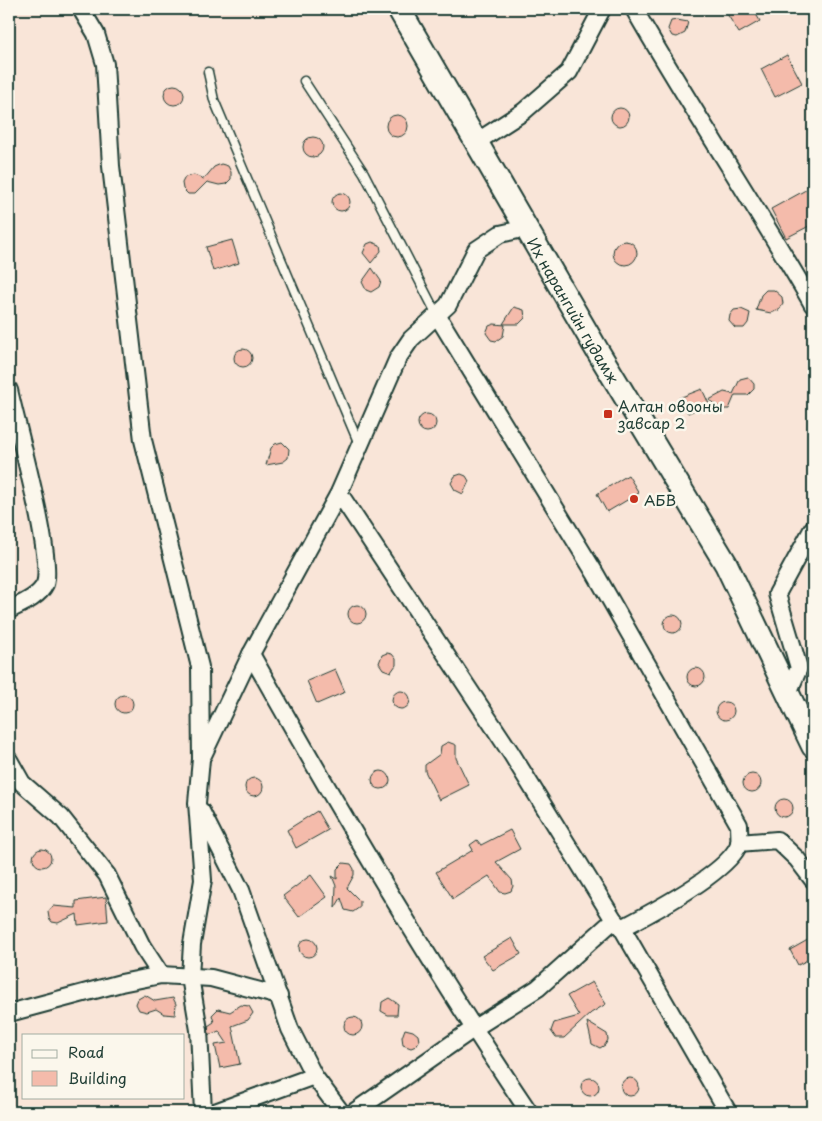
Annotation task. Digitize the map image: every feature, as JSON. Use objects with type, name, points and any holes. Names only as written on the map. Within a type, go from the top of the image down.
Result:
[{"type":"main road","name":"Их нарангийн гудамж","points":[[399,9],[726,564],[813,746]]},
{"type":"street","points":[[81,9],[96,34],[105,64],[111,166],[143,440],[200,667],[201,759],[197,802],[203,880],[192,944],[190,977],[199,1030],[202,1112]]},
{"type":"street","points":[[478,141],[523,112],[569,72],[583,49],[602,9]]},
{"type":"street","points":[[634,9],[682,93],[779,245],[813,305]]},
{"type":"street","points":[[201,759],[251,654],[340,494],[398,358],[411,339],[448,305],[476,250],[500,234],[527,228]]},
{"type":"street","points":[[354,1112],[473,1029],[538,988],[618,924],[677,900],[730,857],[739,843],[739,825],[600,582],[437,315]]},
{"type":"street","points":[[9,390],[46,551],[45,584],[32,598],[9,610]]},
{"type":"street","points":[[340,494],[511,753],[618,924],[728,1112]]},
{"type":"street","points":[[788,693],[799,668],[777,594],[813,528]]},
{"type":"street","points":[[251,654],[307,754],[473,1029],[529,1112]]},
{"type":"street","points":[[9,760],[15,785],[61,817],[106,875],[142,946],[161,975]]},
{"type":"street","points":[[197,802],[241,890],[290,1029],[314,1076],[342,1112]]},
{"type":"street","points":[[739,843],[777,840],[798,859],[813,880]]},
{"type":"street","points":[[9,1013],[121,983],[161,975],[211,978],[234,982],[279,996]]},
{"type":"street","points":[[215,1112],[314,1076]]},
{"type":"lane","points":[[208,72],[214,100],[360,446]]},
{"type":"lane","points":[[304,81],[364,172],[437,315]]},
{"type":"building","points":[[724,9],[753,9],[760,21],[739,33]]},
{"type":"building","points":[[671,21],[688,22],[685,33],[677,37],[672,36],[668,29]]},
{"type":"building","points":[[787,55],[802,83],[775,97],[761,69]]},
{"type":"building","points":[[174,85],[181,88],[184,95],[181,102],[174,105],[167,102],[164,95],[167,88]]},
{"type":"building","points":[[620,108],[626,111],[629,117],[626,123],[620,126],[614,123],[611,117],[614,111]]},
{"type":"building","points":[[393,115],[401,115],[408,122],[408,130],[401,137],[393,137],[386,130],[386,122]]},
{"type":"building","points":[[313,137],[320,140],[323,147],[320,154],[313,157],[306,154],[303,147],[306,140]]},
{"type":"building","points":[[221,164],[228,166],[231,172],[231,179],[226,184],[219,185],[207,182],[195,194],[188,194],[183,189],[182,183],[185,177],[194,175],[204,179],[214,167]]},
{"type":"building","points":[[813,186],[813,224],[786,238],[771,209]]},
{"type":"building","points":[[341,193],[347,196],[350,202],[347,208],[341,211],[335,208],[332,202],[335,196]]},
{"type":"building","points":[[232,240],[239,263],[213,271],[206,247]]},
{"type":"building","points":[[625,241],[633,245],[637,253],[633,261],[625,265],[617,261],[613,253],[617,245]]},
{"type":"building","points":[[372,242],[380,245],[381,251],[371,263],[363,253],[367,244]]},
{"type":"building","points":[[372,268],[381,281],[379,287],[371,292],[366,290],[362,282]]},
{"type":"building","points":[[766,290],[774,290],[782,297],[783,304],[779,310],[771,313],[756,310],[761,295]]},
{"type":"building","points":[[514,307],[524,310],[525,318],[519,324],[503,324]]},
{"type":"building","points":[[741,309],[750,313],[748,323],[744,328],[735,328],[729,321],[730,315],[734,310]]},
{"type":"building","points":[[494,324],[505,325],[503,336],[496,341],[491,340],[486,333],[489,326]]},
{"type":"building","points":[[243,349],[249,352],[252,358],[249,364],[243,367],[237,364],[234,358],[237,352]]},
{"type":"building","points":[[748,377],[754,384],[754,389],[748,395],[735,395],[729,409],[721,409],[709,400],[724,392],[733,394],[740,379]]},
{"type":"building","points":[[702,389],[709,404],[688,413],[679,398]]},
{"type":"building","points":[[427,414],[433,417],[436,423],[433,429],[427,432],[421,429],[418,423],[421,417]]},
{"type":"building","points":[[282,442],[289,449],[288,458],[283,462],[266,465],[271,448],[275,444]]},
{"type":"building","points":[[461,474],[466,476],[469,481],[463,494],[455,490],[451,483],[455,476]]},
{"type":"building","points":[[628,475],[639,493],[607,512],[597,494]]},
{"type":"building","points":[[357,605],[363,608],[366,614],[363,620],[357,623],[351,620],[348,614],[351,608]]},
{"type":"building","points":[[673,615],[679,618],[682,624],[679,630],[673,633],[667,630],[664,624],[667,618]]},
{"type":"building","points":[[392,654],[396,659],[396,665],[391,672],[383,669],[379,663],[382,655]]},
{"type":"building","points":[[696,668],[702,671],[705,677],[702,683],[696,686],[690,683],[687,677],[690,671]]},
{"type":"building","points":[[335,669],[345,692],[317,704],[307,681]]},
{"type":"building","points":[[401,691],[407,694],[410,700],[407,706],[401,709],[395,706],[392,700],[395,694]]},
{"type":"building","points":[[124,695],[130,698],[133,704],[130,710],[124,713],[118,710],[115,704],[118,698]]},
{"type":"building","points":[[725,702],[731,705],[734,711],[731,717],[725,720],[719,717],[716,711],[719,705]]},
{"type":"building","points":[[448,742],[456,745],[456,758],[469,785],[439,800],[425,771],[425,765],[440,754],[441,746]]},
{"type":"building","points":[[381,771],[387,774],[390,780],[387,786],[381,789],[375,786],[372,780],[375,774]]},
{"type":"building","points":[[752,774],[758,777],[761,783],[758,789],[752,792],[746,789],[743,783],[746,777]]},
{"type":"building","points":[[254,778],[260,781],[263,787],[260,793],[254,796],[248,793],[245,787],[248,781]]},
{"type":"building","points":[[784,799],[790,802],[793,808],[790,814],[784,817],[778,814],[775,808],[778,802]]},
{"type":"building","points":[[317,811],[328,830],[296,848],[287,830]]},
{"type":"building","points":[[510,830],[520,849],[496,862],[512,880],[513,886],[511,891],[500,892],[489,876],[453,899],[436,872],[473,850],[470,845],[477,840],[481,845]]},
{"type":"building","points":[[42,849],[48,852],[51,858],[48,864],[42,867],[36,864],[33,858],[36,852]]},
{"type":"building","points":[[343,863],[351,864],[354,869],[354,875],[347,888],[360,901],[360,907],[353,912],[345,910],[341,898],[335,908],[336,886],[332,876],[337,879],[337,869]]},
{"type":"building","points":[[311,875],[327,897],[299,917],[283,896]]},
{"type":"building","points":[[106,897],[108,921],[78,925],[77,914],[58,923],[52,922],[49,918],[48,912],[53,906],[76,908],[76,901]]},
{"type":"building","points":[[813,937],[813,957],[798,965],[790,950]]},
{"type":"building","points":[[512,938],[521,954],[493,970],[482,956]]},
{"type":"building","points":[[308,939],[314,942],[317,948],[314,954],[308,957],[302,954],[299,948],[302,942]]},
{"type":"building","points":[[592,982],[606,1004],[591,1013],[564,1038],[556,1038],[551,1031],[554,1023],[579,1016],[567,996]]},
{"type":"building","points":[[145,995],[155,1001],[173,998],[176,1004],[175,1015],[164,1014],[156,1009],[147,1012],[139,1010],[136,1004],[138,999]]},
{"type":"building","points":[[389,998],[398,1004],[397,1015],[388,1015],[381,1011],[382,1002]]},
{"type":"building","points":[[241,1005],[249,1006],[253,1013],[248,1020],[232,1026],[240,1064],[220,1068],[215,1045],[227,1043],[219,1031],[209,1035],[208,1026],[214,1022],[212,1015],[218,1009],[230,1012]]},
{"type":"building","points":[[353,1017],[359,1020],[362,1026],[359,1032],[353,1035],[347,1032],[344,1026],[347,1020]]},
{"type":"building","points":[[587,1022],[607,1034],[608,1040],[605,1045],[600,1048],[592,1044]]},
{"type":"building","points":[[405,1029],[413,1031],[418,1035],[419,1041],[416,1046],[411,1048],[403,1045],[402,1037]]},
{"type":"building","points":[[590,1078],[596,1081],[599,1087],[596,1093],[590,1096],[584,1093],[581,1087],[584,1081]]},
{"type":"building","points":[[630,1078],[636,1081],[639,1087],[636,1093],[630,1096],[624,1093],[621,1087],[624,1081]]},
{"type":"place","name":"Алтан овооны завсар 2","points":[[608,414]]},
{"type":"place","name":"АБВ","points":[[634,499]]}]
